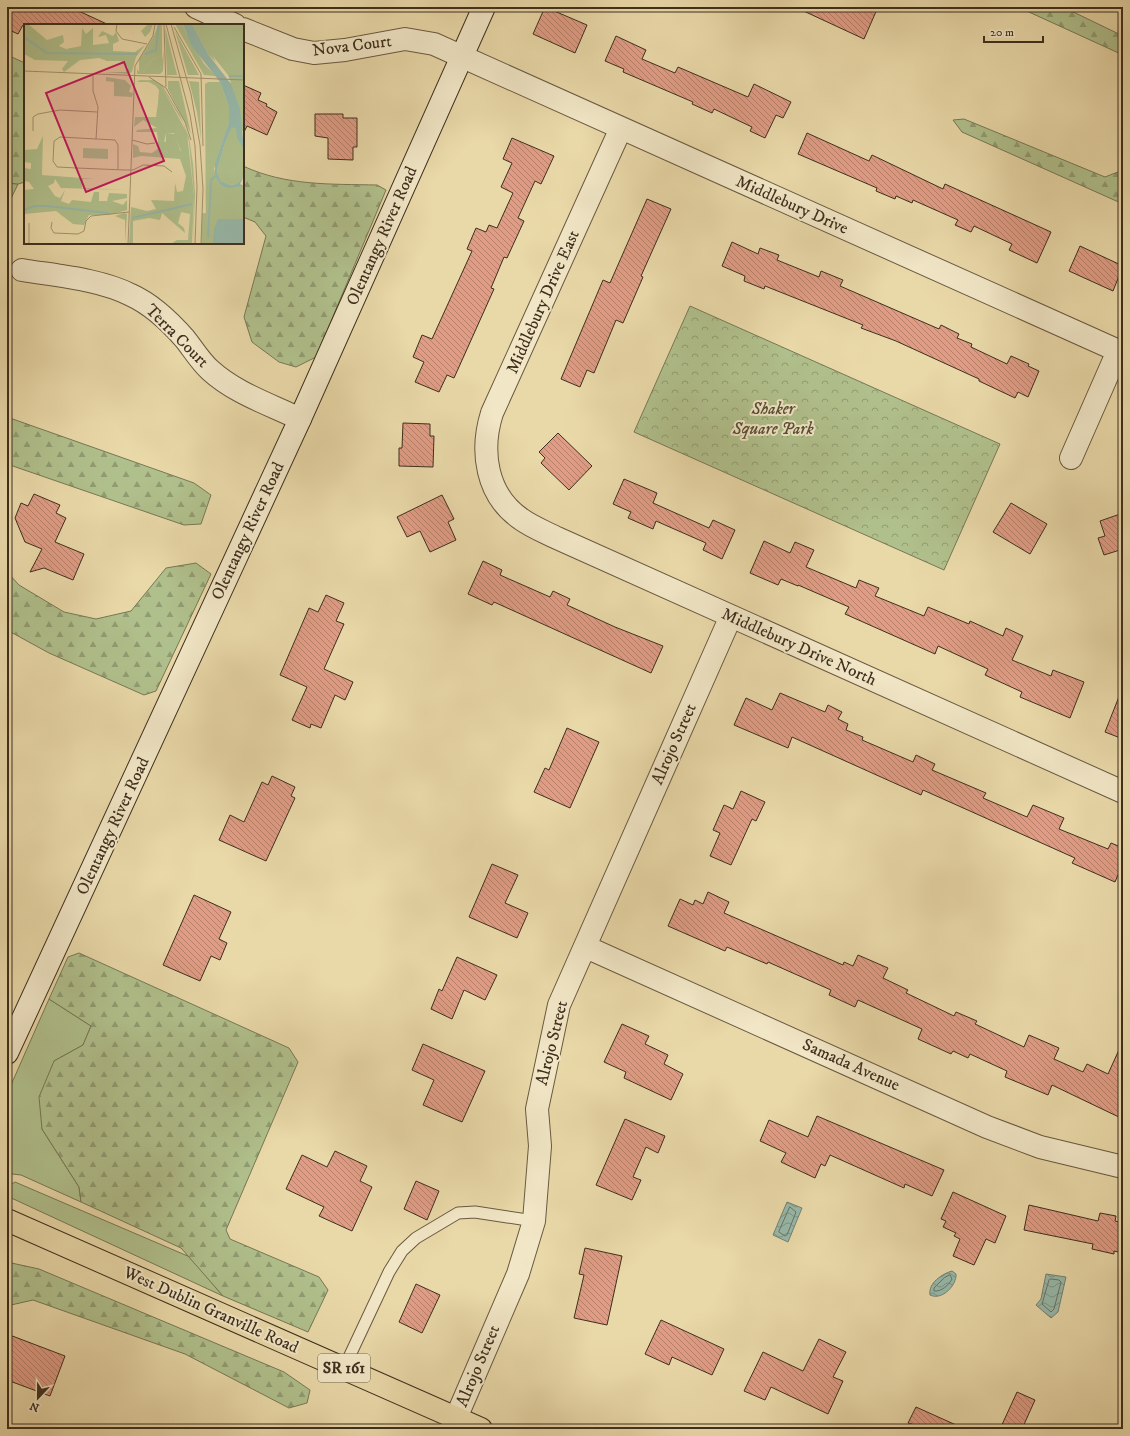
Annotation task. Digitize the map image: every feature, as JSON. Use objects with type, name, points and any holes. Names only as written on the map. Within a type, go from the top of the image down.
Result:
[{"type":"main road","name":"West Dublin Granville Road","points":[[7,1220],[481,1429]]},
{"type":"street","points":[[196,7],[232,24]]},
{"type":"street","name":"Olentangy River Road","points":[[7,1053],[300,419],[484,7]]},
{"type":"street","name":"Nova Court","points":[[244,29],[293,49],[314,53],[353,49],[405,39],[434,44],[462,56]]},
{"type":"street","name":"Middlebury Drive","points":[[462,56],[1121,352]]},
{"type":"street","name":"Middlebury Drive East","points":[[492,480],[487,464],[486,446],[487,430],[492,413],[621,128]]},
{"type":"street","name":"Terra Court","points":[[22,270],[105,285],[131,294],[154,310],[169,324],[208,368],[220,379],[234,389],[300,419]]},
{"type":"street","points":[[1071,458],[1121,352]]},
{"type":"street","name":"Middlebury Drive North","points":[[492,480],[498,495],[508,507],[520,519],[534,527],[1123,792]]},
{"type":"street","name":"Alrojo Street","points":[[456,1418],[518,1274],[534,1221],[540,1146],[537,1108],[559,1005],[586,947],[731,616]]},
{"type":"street","name":"Samada Avenue","points":[[586,947],[987,1127],[1040,1147],[1123,1167]]},
{"type":"lane","points":[[344,1368],[390,1272],[402,1251],[416,1238],[458,1213],[475,1212],[534,1221]]},
{"type":"green space","points":[[1018,7],[1063,7],[1123,36],[1123,55]]},
{"type":"green space","points":[[7,55],[24,63],[24,182],[18,184],[7,183]]},
{"type":"green space","points":[[964,119],[1105,177],[1123,170],[1123,204],[962,132],[953,120]]},
{"type":"green space","points":[[244,166],[259,173],[292,181],[326,184],[377,185],[386,190],[316,357],[296,367],[279,362],[252,342],[244,317],[266,236],[255,222],[244,217]]},
{"type":"green space","points":[[7,183],[18,184],[7,207]]},
{"type":"green space","name":"Shaker Square Park","points":[[690,306],[1000,444],[944,570],[634,432]]},
{"type":"green space","points":[[7,417],[194,483],[211,495],[201,524],[184,525],[7,464]]},
{"type":"green space","points":[[196,563],[211,574],[156,691],[144,695],[49,653],[7,630],[7,572],[19,585],[64,612],[96,619],[131,611],[166,568]]},
{"type":"green space","points":[[79,953],[289,1048],[298,1062],[226,1230],[230,1239],[319,1277],[328,1290],[308,1332],[223,1296],[181,1248],[81,1202],[79,1187],[42,1129],[39,1097],[54,1061],[83,1045],[91,1026],[49,999],[68,957]]},
{"type":"green space","points":[[49,999],[91,1026],[83,1045],[54,1061],[42,1129],[79,1187],[81,1202],[21,1175],[12,1174],[7,1176],[7,1094]]},
{"type":"green space","points":[[15,1182],[190,1257],[223,1296],[7,1196],[7,1187]]},
{"type":"green space","points":[[7,1262],[39,1269],[284,1372],[310,1390],[307,1403],[289,1408],[185,1354],[33,1300],[11,1305],[7,1310]]},
{"type":"water","points":[[787,1202],[802,1208],[788,1242],[773,1235]]},
{"type":"water","points":[[952,1271],[956,1274],[956,1278],[948,1291],[939,1296],[930,1295],[933,1283],[944,1274]]},
{"type":"water","points":[[1046,1274],[1066,1277],[1058,1312],[1051,1318],[1036,1305],[1041,1299]]},
{"type":"building","points":[[7,7],[70,7],[107,24],[24,24],[18,34],[7,29]]},
{"type":"building","points":[[545,7],[587,25],[575,53],[533,34]]},
{"type":"building","points":[[795,7],[878,7],[864,39]]},
{"type":"building","points":[[616,36],[646,50],[642,59],[675,73],[678,67],[748,97],[754,84],[791,102],[783,118],[776,115],[765,138],[750,131],[752,127],[714,109],[712,113],[692,104],[693,102],[623,72],[624,69],[605,61]]},
{"type":"building","points":[[244,85],[261,93],[258,100],[267,104],[266,106],[277,112],[267,135],[247,126],[244,132]]},
{"type":"building","points":[[315,114],[343,114],[343,118],[357,118],[357,147],[353,147],[353,160],[328,159],[328,138],[315,136]]},
{"type":"building","points":[[807,133],[869,161],[872,155],[943,189],[945,184],[1051,232],[1037,263],[1009,250],[1012,244],[974,226],[971,232],[955,225],[958,220],[913,200],[912,203],[896,196],[895,199],[876,191],[877,188],[798,154]]},
{"type":"building","points":[[512,138],[554,156],[541,184],[535,181],[518,218],[524,221],[507,258],[504,257],[491,288],[494,289],[454,378],[447,375],[439,392],[415,382],[424,362],[413,357],[422,335],[432,339],[472,251],[467,249],[476,228],[486,232],[489,225],[497,228],[513,193],[501,187],[512,163],[503,159]]},
{"type":"building","points":[[647,199],[671,209],[641,276],[643,277],[623,323],[616,320],[594,373],[587,370],[580,387],[561,379],[603,280],[610,283]]},
{"type":"building","points":[[732,242],[758,254],[760,248],[779,255],[777,260],[819,277],[821,271],[843,280],[840,286],[939,329],[941,325],[959,334],[957,338],[972,344],[971,347],[1007,364],[1011,356],[1029,364],[1028,366],[1039,371],[1028,397],[1018,392],[1015,398],[979,381],[979,379],[896,341],[861,328],[863,325],[765,286],[764,289],[744,281],[745,276],[722,266]]},
{"type":"building","points":[[1080,246],[1123,266],[1113,291],[1069,271]]},
{"type":"building","points":[[403,423],[430,424],[430,436],[434,436],[433,467],[399,466],[399,448],[402,448]]},
{"type":"building","points":[[558,433],[592,466],[569,490],[541,463],[545,458],[539,452]]},
{"type":"building","points":[[624,479],[657,493],[653,503],[709,528],[713,520],[735,530],[722,559],[703,550],[706,543],[656,521],[653,529],[628,518],[631,512],[613,504]]},
{"type":"building","points":[[34,494],[60,505],[56,513],[66,518],[55,542],[84,554],[73,580],[44,568],[30,572],[42,549],[25,542],[15,518],[21,503],[28,506]]},
{"type":"building","points":[[442,495],[454,519],[448,522],[456,540],[430,552],[420,531],[407,537],[397,517]]},
{"type":"building","points":[[1011,503],[1047,524],[1030,554],[993,532]]},
{"type":"building","points":[[1123,513],[1123,549],[1104,555],[1098,538],[1105,536],[1100,521]]},
{"type":"building","points":[[764,541],[790,553],[795,542],[814,550],[806,567],[856,588],[859,580],[879,588],[875,596],[924,616],[928,607],[969,624],[970,621],[1003,636],[1006,628],[1023,636],[1012,660],[1051,676],[1053,670],[1084,682],[1070,718],[1020,697],[1022,692],[985,675],[988,669],[938,646],[935,654],[845,614],[849,607],[781,579],[778,585],[750,573]]},
{"type":"building","points":[[483,561],[502,570],[500,575],[550,597],[553,591],[570,599],[567,605],[615,627],[663,646],[651,673],[494,602],[492,605],[468,594]]},
{"type":"building","points":[[326,595],[344,603],[336,621],[344,624],[324,669],[353,682],[345,700],[335,695],[321,728],[311,724],[310,728],[292,720],[307,687],[280,675],[309,608],[318,612]]},
{"type":"building","points":[[1123,689],[1123,739],[1105,732]]},
{"type":"building","points":[[780,693],[825,712],[828,705],[842,712],[838,719],[848,724],[846,730],[863,737],[862,740],[913,762],[916,755],[935,764],[932,770],[986,793],[983,798],[1027,817],[1033,805],[1064,818],[1059,829],[1108,849],[1111,843],[1123,848],[1123,863],[1115,882],[1072,863],[1075,858],[923,790],[921,795],[792,737],[788,748],[734,725],[746,698],[772,710]]},
{"type":"building","points":[[567,728],[599,742],[570,808],[534,792],[545,768],[549,770]]},
{"type":"building","points":[[272,776],[295,787],[291,796],[295,798],[266,861],[219,840],[230,815],[244,822],[262,782],[268,785]]},
{"type":"building","points":[[741,791],[765,802],[756,821],[752,819],[731,865],[710,856],[720,833],[713,830],[724,805],[733,809]]},
{"type":"building","points":[[492,864],[518,875],[505,903],[528,913],[517,938],[469,917]]},
{"type":"building","points":[[708,892],[729,902],[724,913],[843,965],[844,962],[853,966],[858,955],[888,968],[883,978],[908,990],[906,993],[954,1016],[956,1012],[977,1021],[975,1024],[1024,1047],[1029,1035],[1059,1048],[1054,1059],[1083,1072],[1087,1064],[1108,1074],[1123,1041],[1123,1119],[1052,1085],[1048,1095],[1005,1077],[1007,1071],[970,1054],[968,1058],[953,1051],[951,1054],[918,1039],[922,1029],[858,1000],[855,1007],[829,995],[831,990],[768,962],[767,964],[727,947],[725,951],[668,926],[680,899],[693,905],[695,900],[703,904]]},
{"type":"building","points":[[194,895],[231,912],[219,939],[227,943],[220,960],[211,956],[200,981],[163,965]]},
{"type":"building","points":[[457,957],[497,975],[485,1000],[464,990],[452,1019],[431,1009],[439,989],[442,991]]},
{"type":"building","points":[[622,1024],[649,1036],[645,1044],[668,1055],[664,1064],[683,1074],[671,1100],[624,1078],[626,1072],[604,1062]]},
{"type":"building","points":[[423,1044],[485,1071],[462,1122],[423,1105],[434,1080],[412,1070]]},
{"type":"building","points":[[817,1116],[944,1170],[932,1196],[905,1184],[904,1188],[830,1155],[825,1166],[821,1164],[815,1178],[781,1162],[786,1153],[760,1141],[769,1120],[808,1137]]},
{"type":"building","points":[[625,1119],[665,1136],[658,1153],[646,1147],[633,1177],[641,1180],[632,1200],[596,1185]]},
{"type":"building","points":[[335,1151],[367,1166],[360,1181],[372,1187],[352,1231],[319,1216],[324,1207],[286,1189],[302,1155],[327,1167]]},
{"type":"building","points":[[416,1181],[439,1191],[427,1220],[404,1209]]},
{"type":"building","points":[[953,1192],[1006,1216],[995,1243],[986,1239],[974,1265],[953,1256],[960,1239],[954,1236],[956,1233],[943,1227],[946,1221],[941,1219]]},
{"type":"building","points":[[1029,1205],[1098,1221],[1100,1213],[1116,1216],[1115,1221],[1123,1223],[1123,1253],[1114,1251],[1114,1254],[1092,1249],[1093,1244],[1024,1230]]},
{"type":"building","points":[[585,1248],[622,1256],[607,1325],[574,1318],[584,1275],[579,1274]]},
{"type":"building","points":[[416,1284],[440,1295],[422,1333],[399,1322]]},
{"type":"building","points":[[661,1320],[724,1349],[712,1375],[672,1357],[669,1365],[645,1354]]},
{"type":"building","points":[[7,1334],[65,1356],[50,1396],[7,1380]]},
{"type":"building","points":[[819,1339],[846,1352],[833,1377],[843,1381],[828,1414],[771,1387],[765,1400],[744,1391],[763,1352],[803,1371]]},
{"type":"building","points":[[1017,1392],[1035,1400],[1022,1429],[1000,1429]]},
{"type":"building","points":[[916,1407],[965,1429],[910,1429],[912,1424],[908,1423]]}]
